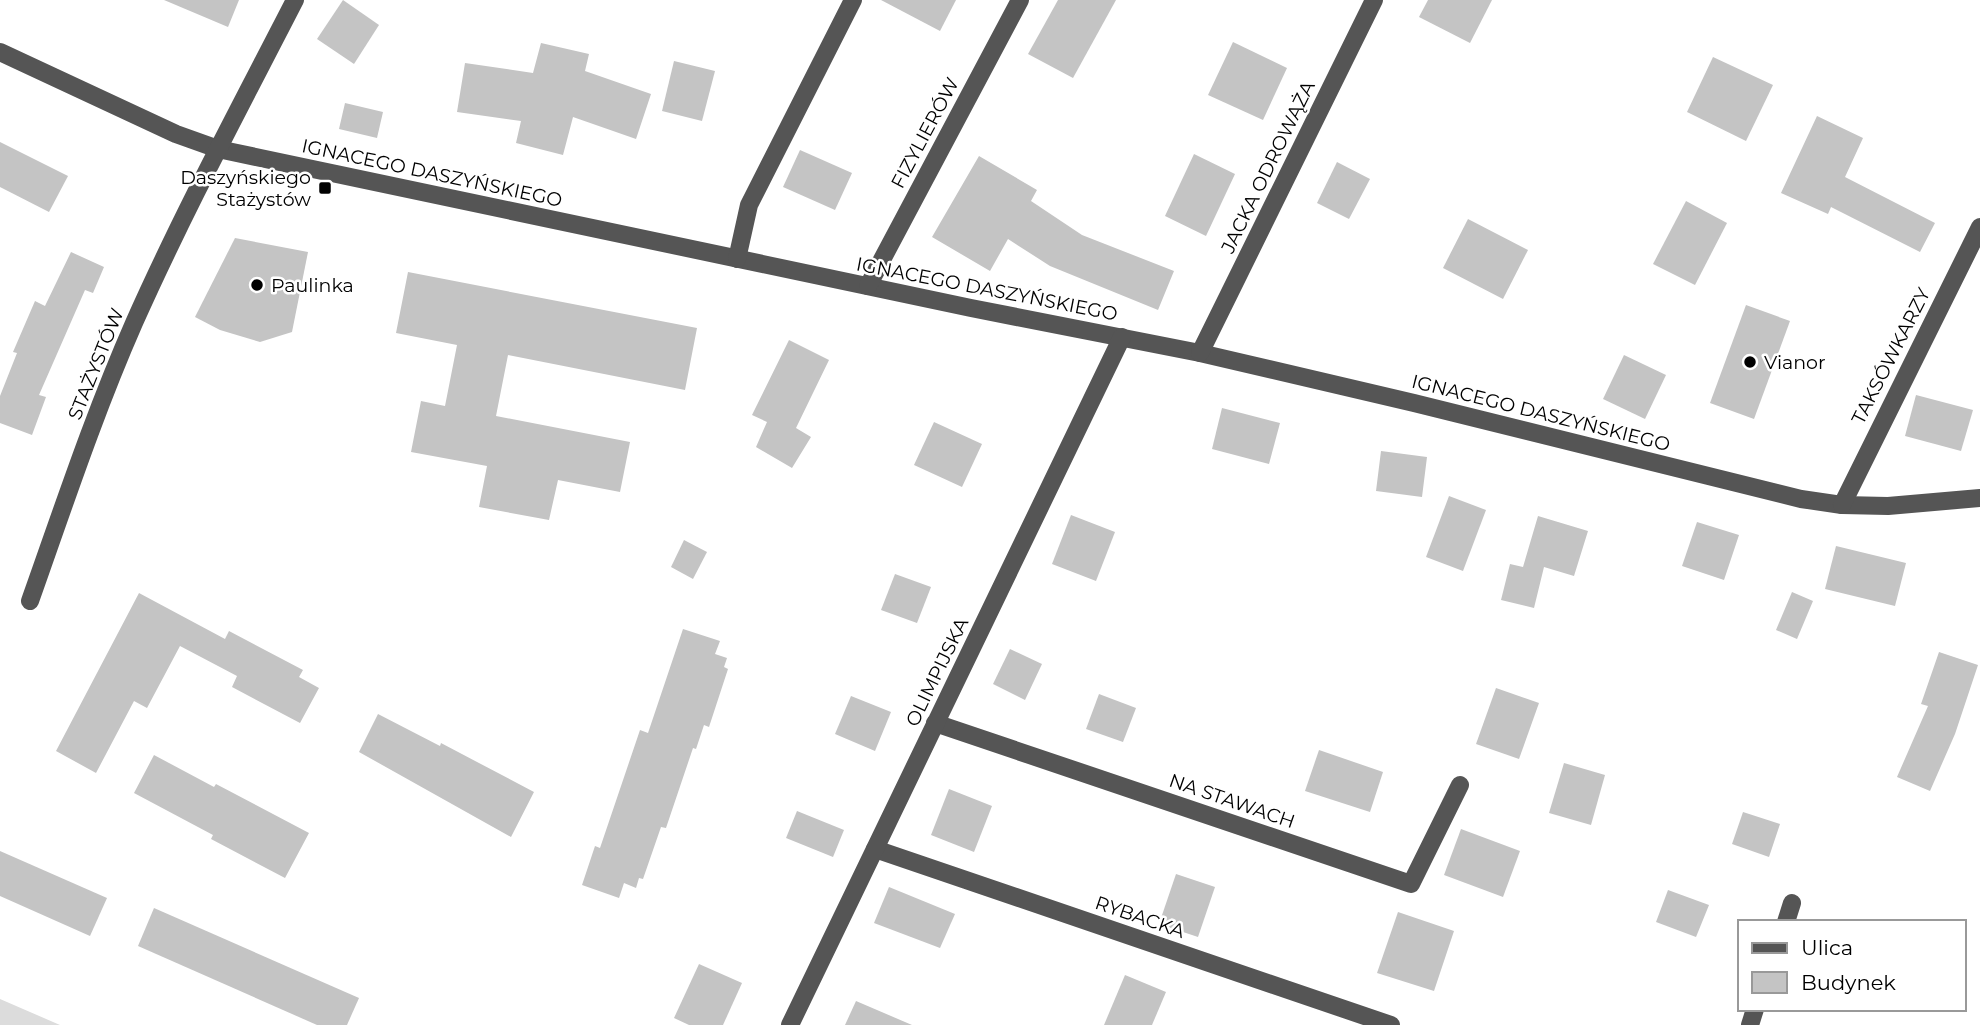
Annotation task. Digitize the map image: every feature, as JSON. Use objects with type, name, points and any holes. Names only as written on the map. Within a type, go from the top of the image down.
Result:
[{"type":"street","name":"STAŻYSTÓW","points":[[30,601],[104,394],[135,322],[218,149],[295,0]]},
{"type":"street","points":[[737,258],[749,205],[853,0]]},
{"type":"street","name":"FIZYLIERÓW","points":[[869,286],[1020,0]]},
{"type":"street","name":"JACKA ODROWĄŻA","points":[[1200,353],[1374,0]]},
{"type":"street","name":"IGNACEGO DASZYŃSKIEGO","points":[[0,52],[176,134],[218,149],[1200,353],[1801,499],[1842,505],[1888,506],[1980,498]]},
{"type":"street","name":"TAKSÓWKARZY","points":[[1842,505],[1980,227]]},
{"type":"street","name":"OLIMPIJSKA","points":[[790,1025],[1122,337]]},
{"type":"street","name":"NA STAWACH","points":[[935,723],[1411,884],[1460,785]]},
{"type":"street","name":"RYBACKA","points":[[875,849],[1391,1025]]},
{"type":"street","points":[[1787,920],[1792,903]]},
{"type":"shaded area","points":[[0,999],[60,1025],[0,1025]]},
{"type":"building","points":[[164,0],[239,0],[228,27]]},
{"type":"building","points":[[343,0],[379,25],[354,64],[317,39]]},
{"type":"building","points":[[881,0],[956,0],[940,31]]},
{"type":"building","points":[[1058,0],[1116,0],[1073,78],[1028,54]]},
{"type":"building","points":[[1428,0],[1492,0],[1470,43],[1419,17]]},
{"type":"building","points":[[1233,42],[1287,68],[1263,120],[1208,95]]},
{"type":"building","points":[[541,43],[589,54],[585,71],[651,94],[636,139],[573,117],[563,155],[516,143],[521,121],[457,112],[465,63],[533,73]]},
{"type":"building","points":[[1713,57],[1773,85],[1746,141],[1687,112]]},
{"type":"building","points":[[674,61],[715,71],[702,121],[662,111]]},
{"type":"building","points":[[345,103],[383,112],[377,138],[339,129]]},
{"type":"building","points":[[1817,116],[1863,138],[1845,177],[1935,223],[1920,252],[1831,207],[1828,214],[1781,193]]},
{"type":"building","points":[[0,142],[68,176],[49,212],[0,187]]},
{"type":"building","points":[[800,150],[852,173],[835,210],[783,187]]},
{"type":"building","points":[[1194,154],[1235,174],[1206,236],[1165,216]]},
{"type":"building","points":[[979,156],[1037,190],[1031,201],[1082,235],[1174,271],[1158,310],[1050,266],[1008,239],[990,271],[932,237]]},
{"type":"building","points":[[1337,162],[1370,179],[1349,219],[1317,203]]},
{"type":"building","points":[[1686,201],[1727,223],[1695,285],[1653,264]]},
{"type":"building","points":[[1468,219],[1528,250],[1503,299],[1443,268]]},
{"type":"building","name":"Paulinka","points":[[235,238],[308,252],[292,332],[260,342],[220,330],[195,317]]},
{"type":"building","points":[[71,252],[104,267],[93,293],[85,290],[39,395],[46,397],[32,435],[0,423],[0,396],[17,353],[13,352],[35,301],[45,306]]},
{"type":"building","points":[[408,272],[697,328],[685,390],[508,355],[496,416],[630,442],[620,492],[558,480],[549,520],[479,507],[487,466],[411,452],[421,401],[445,406],[457,345],[396,333]]},
{"type":"building","name":"Vianor","points":[[1746,305],[1790,321],[1754,419],[1710,403]]},
{"type":"building","points":[[789,340],[829,360],[796,428],[811,437],[792,468],[756,447],[767,422],[752,415]]},
{"type":"building","points":[[1624,355],[1666,375],[1645,419],[1603,399]]},
{"type":"building","points":[[1916,395],[1973,410],[1961,451],[1905,436]]},
{"type":"building","points":[[1222,408],[1280,423],[1269,464],[1212,449]]},
{"type":"building","points":[[934,422],[982,444],[962,487],[914,465]]},
{"type":"building","points":[[1381,451],[1427,457],[1422,497],[1376,491]]},
{"type":"building","points":[[1449,496],[1486,510],[1463,571],[1426,557]]},
{"type":"building","points":[[1071,515],[1115,532],[1096,581],[1052,564]]},
{"type":"building","points":[[1538,516],[1588,531],[1574,576],[1544,567],[1534,608],[1501,600],[1510,564],[1523,567]]},
{"type":"building","points":[[1697,522],[1739,535],[1724,580],[1682,566]]},
{"type":"building","points":[[684,540],[707,552],[693,579],[671,567]]},
{"type":"building","points":[[1836,546],[1906,563],[1895,606],[1825,589]]},
{"type":"building","points":[[895,574],[931,587],[917,623],[881,610]]},
{"type":"building","points":[[1792,592],[1813,601],[1797,639],[1776,630]]},
{"type":"building","points":[[139,593],[225,639],[229,631],[303,670],[299,677],[319,688],[300,723],[232,687],[237,676],[180,646],[147,708],[134,701],[96,773],[56,751]]},
{"type":"building","points":[[683,629],[720,641],[715,654],[727,658],[724,667],[728,669],[709,727],[704,725],[696,749],[693,748],[666,828],[661,827],[643,879],[639,878],[636,888],[624,883],[619,898],[582,885],[595,846],[600,848],[640,730],[648,733]]},
{"type":"building","points":[[1010,649],[1042,664],[1025,700],[993,684]]},
{"type":"building","points":[[1939,652],[1978,665],[1955,734],[1930,791],[1897,777],[1928,706],[1921,704]]},
{"type":"building","points":[[1496,688],[1539,703],[1519,759],[1476,744]]},
{"type":"building","points":[[1099,694],[1136,708],[1123,742],[1086,729]]},
{"type":"building","points":[[851,696],[891,712],[875,751],[835,734]]},
{"type":"building","points":[[378,714],[440,746],[441,743],[534,792],[511,837],[359,752]]},
{"type":"building","points":[[1319,750],[1383,772],[1370,812],[1305,791]]},
{"type":"building","points":[[154,755],[309,833],[285,878],[211,839],[213,835],[134,793]]},
{"type":"building","points":[[1564,763],[1605,775],[1591,825],[1549,813]]},
{"type":"building","points":[[949,789],[992,806],[974,852],[931,835]]},
{"type":"building","points":[[797,811],[844,830],[833,857],[786,838]]},
{"type":"building","points":[[1743,812],[1780,824],[1769,857],[1732,844]]},
{"type":"building","points":[[1461,829],[1520,851],[1503,897],[1444,875]]},
{"type":"building","points":[[0,851],[107,898],[90,936],[0,896]]},
{"type":"building","points":[[1176,874],[1215,887],[1198,937],[1159,924]]},
{"type":"building","points":[[889,887],[955,914],[940,948],[874,923]]},
{"type":"building","points":[[1668,890],[1709,905],[1696,937],[1656,922]]},
{"type":"building","points":[[154,908],[359,998],[347,1025],[317,1025],[138,946]]},
{"type":"building","points":[[1398,912],[1454,931],[1434,991],[1377,973]]},
{"type":"building","points":[[699,964],[742,983],[723,1025],[689,1025],[674,1018]]},
{"type":"building","points":[[1125,975],[1166,992],[1152,1025],[1104,1025]]},
{"type":"building","points":[[856,1001],[912,1025],[845,1025]]},
{"type":"place","name":"Daszyńskiego Stażystów","points":[[325,188]]},
{"type":"place","name":"Paulinka","points":[[257,285]]},
{"type":"place","name":"Vianor","points":[[1750,362]]}]
